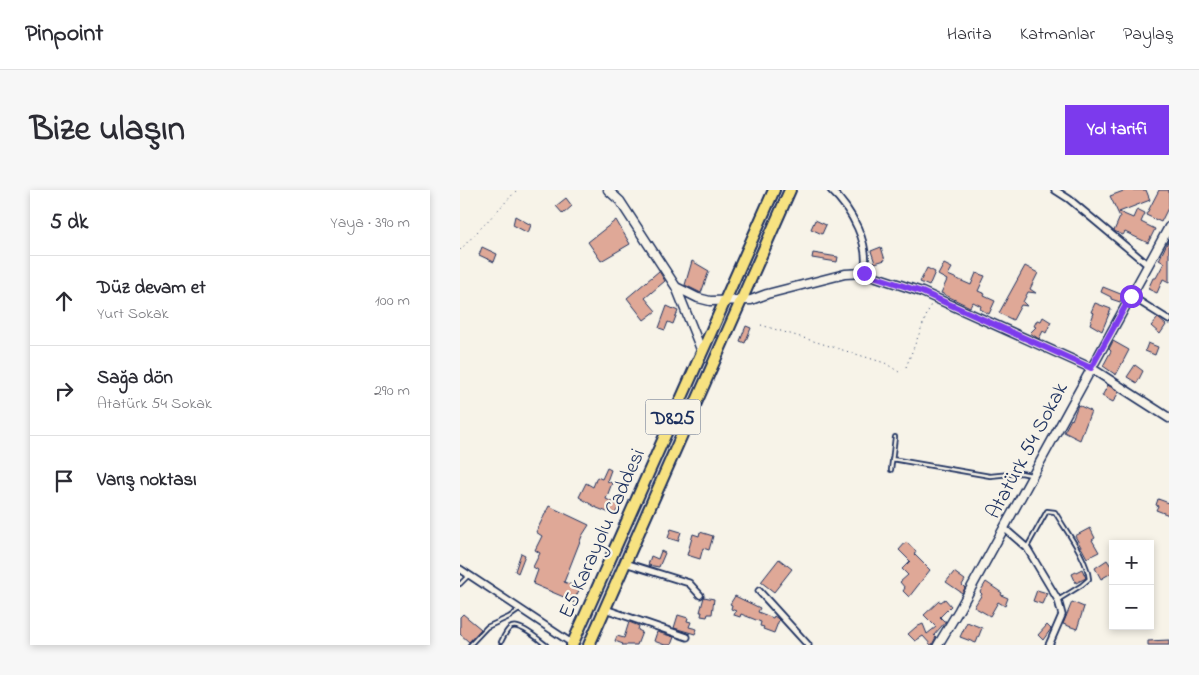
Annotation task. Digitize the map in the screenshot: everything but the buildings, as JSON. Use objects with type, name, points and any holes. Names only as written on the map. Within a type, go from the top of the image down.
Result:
[{"type":"highway","name":"E5 Karayolu Caddesi","points":[[572,645],[774,190]]},
{"type":"highway","name":"E5 Karayolu Caddesi","points":[[590,645],[790,190]]},
{"type":"street","points":[[608,190],[620,201],[676,287],[702,352]]},
{"type":"street","points":[[831,190],[846,208],[863,242],[866,258],[864,273]]},
{"type":"street","points":[[1055,190],[1069,199],[1148,265]]},
{"type":"street","points":[[1169,227],[1091,368],[1169,418]]},
{"type":"street","name":"Atatürk 54 Sokak","points":[[676,287],[698,298],[710,301],[741,301],[751,300],[767,294],[845,274],[864,273],[922,292],[1091,368],[938,645]]},
{"type":"street","points":[[1131,296],[1169,320]]},
{"type":"street","points":[[1004,528],[1027,548],[1058,600],[1062,615],[1049,645]]},
{"type":"street","points":[[625,564],[689,583],[700,595]]},
{"type":"street","points":[[460,569],[572,645]]},
{"type":"street","points":[[759,591],[808,645]]},
{"type":"street","points":[[606,609],[687,637]]},
{"type":"lane","points":[[891,470],[895,437]]},
{"type":"lane","points":[[892,459],[990,476],[1021,473],[1032,476]]},
{"type":"lane","points":[[1027,548],[1047,511],[1055,512],[1089,572],[1089,579],[1082,586],[1058,600]]},
{"type":"lane","points":[[460,584],[469,576]]},
{"type":"lane","points":[[470,644],[488,627],[510,617],[520,609]]},
{"type":"lane","points":[[501,642],[510,628],[514,626],[521,627],[546,645]]},
{"type":"path","points":[[460,250],[517,190]]},
{"type":"path","points":[[761,326],[885,363],[899,372],[906,367],[931,304],[936,298]]},
{"type":"route","points":[[864,273],[922,292],[1091,368],[1131,296]]}]
